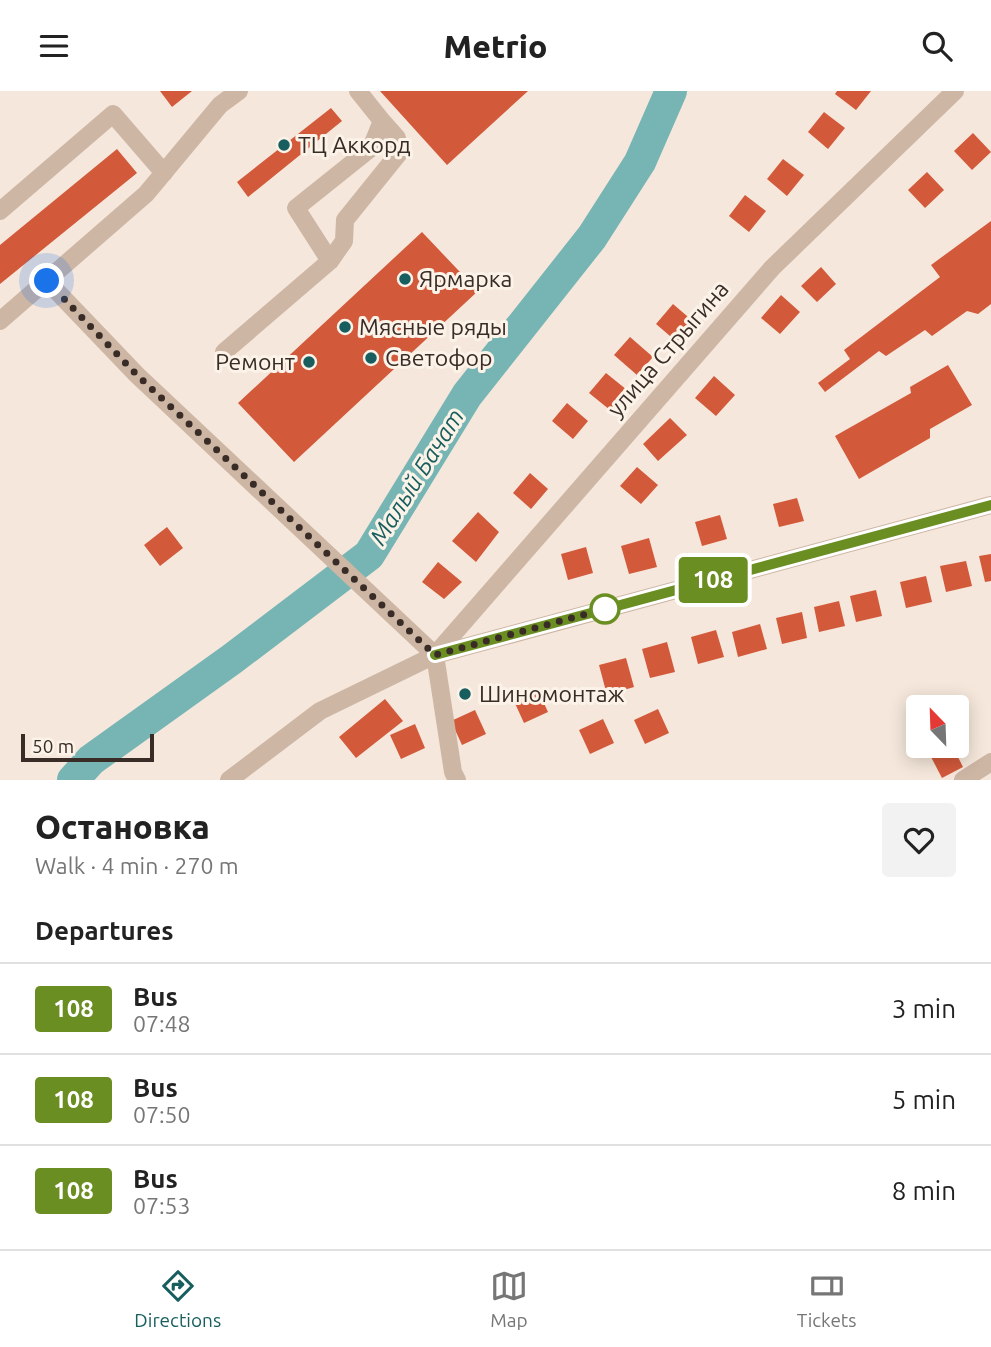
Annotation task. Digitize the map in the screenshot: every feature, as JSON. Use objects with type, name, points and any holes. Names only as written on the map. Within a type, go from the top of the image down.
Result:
[{"type":"street","points":[[0,321],[146,194],[222,98],[239,91]]},
{"type":"street","points":[[223,352],[330,261],[344,241],[345,220],[399,153],[397,138],[358,91]]},
{"type":"street","name":"улица Стрыгина","points":[[435,655],[772,268],[955,91]]},
{"type":"street","points":[[0,211],[113,114],[164,173]]},
{"type":"street","points":[[330,261],[296,208],[371,148],[382,121]]},
{"type":"street","points":[[47,281],[137,375],[435,655],[453,772],[457,780]]},
{"type":"street","points":[[229,780],[320,711],[435,655],[991,505]]},
{"type":"street","points":[[964,780],[991,762]]},
{"type":"building","points":[[160,91],[192,91],[172,107]]},
{"type":"building","points":[[380,91],[528,91],[447,165]]},
{"type":"building","points":[[837,91],[871,91],[856,110],[835,94]]},
{"type":"building","points":[[331,108],[342,121],[248,197],[237,182]]},
{"type":"building","points":[[824,112],[845,128],[828,149],[808,132]]},
{"type":"building","points":[[973,133],[991,152],[972,170],[954,151]]},
{"type":"building","points":[[117,149],[137,173],[0,284],[0,245]]},
{"type":"building","points":[[783,159],[804,175],[787,196],[767,179]]},
{"type":"building","points":[[927,172],[944,190],[925,208],[908,190]]},
{"type":"building","points":[[745,195],[766,211],[749,232],[729,216]]},
{"type":"building","points":[[991,221],[991,304],[978,314],[967,311],[932,336],[925,330],[886,356],[879,351],[825,392],[818,383],[850,359],[844,350],[940,277],[931,265]]},
{"type":"building","points":[[422,232],[478,291],[294,462],[238,403]]},
{"type":"building","points":[[821,267],[836,284],[817,302],[801,286]]},
{"type":"building","points":[[781,295],[800,312],[780,334],[761,318]]},
{"type":"building","points":[[673,304],[694,322],[677,342],[656,324]]},
{"type":"building","points":[[630,337],[653,357],[637,375],[614,355]]},
{"type":"building","points":[[948,365],[972,405],[930,429],[930,438],[859,479],[835,436],[911,393],[910,387]]},
{"type":"building","points":[[606,373],[627,390],[610,410],[589,393]]},
{"type":"building","points":[[714,376],[735,395],[716,416],[695,398]]},
{"type":"building","points":[[567,403],[588,421],[573,439],[552,421]]},
{"type":"building","points":[[670,418],[687,435],[658,461],[643,444]]},
{"type":"building","points":[[637,467],[658,485],[641,504],[620,486]]},
{"type":"building","points":[[530,473],[548,489],[531,509],[513,493]]},
{"type":"building","points":[[797,498],[804,521],[779,527],[773,504]]},
{"type":"building","points":[[478,512],[499,532],[476,562],[452,541]]},
{"type":"building","points":[[720,515],[727,539],[702,546],[695,522]]},
{"type":"building","points":[[167,527],[183,548],[160,566],[144,545]]},
{"type":"building","points":[[649,538],[657,567],[629,574],[621,546]]},
{"type":"building","points":[[586,547],[593,573],[568,580],[561,554]]},
{"type":"building","points":[[991,554],[991,581],[985,582],[979,556]]},
{"type":"building","points":[[966,561],[972,586],[946,592],[940,566]]},
{"type":"building","points":[[438,562],[462,582],[444,599],[422,582]]},
{"type":"building","points":[[926,576],[932,602],[906,608],[900,582]]},
{"type":"building","points":[[876,590],[882,616],[856,622],[850,596]]},
{"type":"building","points":[[839,601],[845,626],[819,632],[814,607]]},
{"type":"building","points":[[802,612],[807,638],[782,644],[776,618]]},
{"type":"building","points":[[760,624],[767,649],[738,657],[732,632]]},
{"type":"building","points":[[716,630],[724,657],[698,664],[691,637]]},
{"type":"building","points":[[667,642],[675,672],[650,678],[642,649]]},
{"type":"building","points":[[626,658],[634,687],[607,695],[599,665]]},
{"type":"building","points":[[537,688],[548,712],[524,723],[513,699]]},
{"type":"building","points":[[385,699],[403,721],[356,758],[339,737]]},
{"type":"building","points":[[658,709],[669,733],[645,744],[634,720]]},
{"type":"building","points":[[475,710],[486,734],[462,745],[451,721]]},
{"type":"building","points":[[603,719],[614,743],[590,754],[579,730]]},
{"type":"building","points":[[415,724],[425,748],[401,759],[390,735]]},
{"type":"building","points":[[932,758],[958,758],[963,767],[942,778]]},
{"type":"waterway","name":"Малый Бачат","points":[[73,780],[91,760],[232,659],[369,555],[467,395],[592,237],[640,162],[671,91]]},
{"type":"bus line","name":"108","points":[[435,655],[991,505]]},
{"type":"place","name":"ТЦ Аккорд","points":[[284,145]]},
{"type":"place","name":"Ярмарка","points":[[405,279]]},
{"type":"place","name":"Мясные ряды","points":[[345,327]]},
{"type":"place","name":"Светофор","points":[[371,358]]},
{"type":"place","name":"Ремонт","points":[[309,362]]},
{"type":"place","name":"Шиномонтаж","points":[[465,694]]},
{"type":"route","points":[[47,281],[137,375],[435,655],[605,609]]}]
